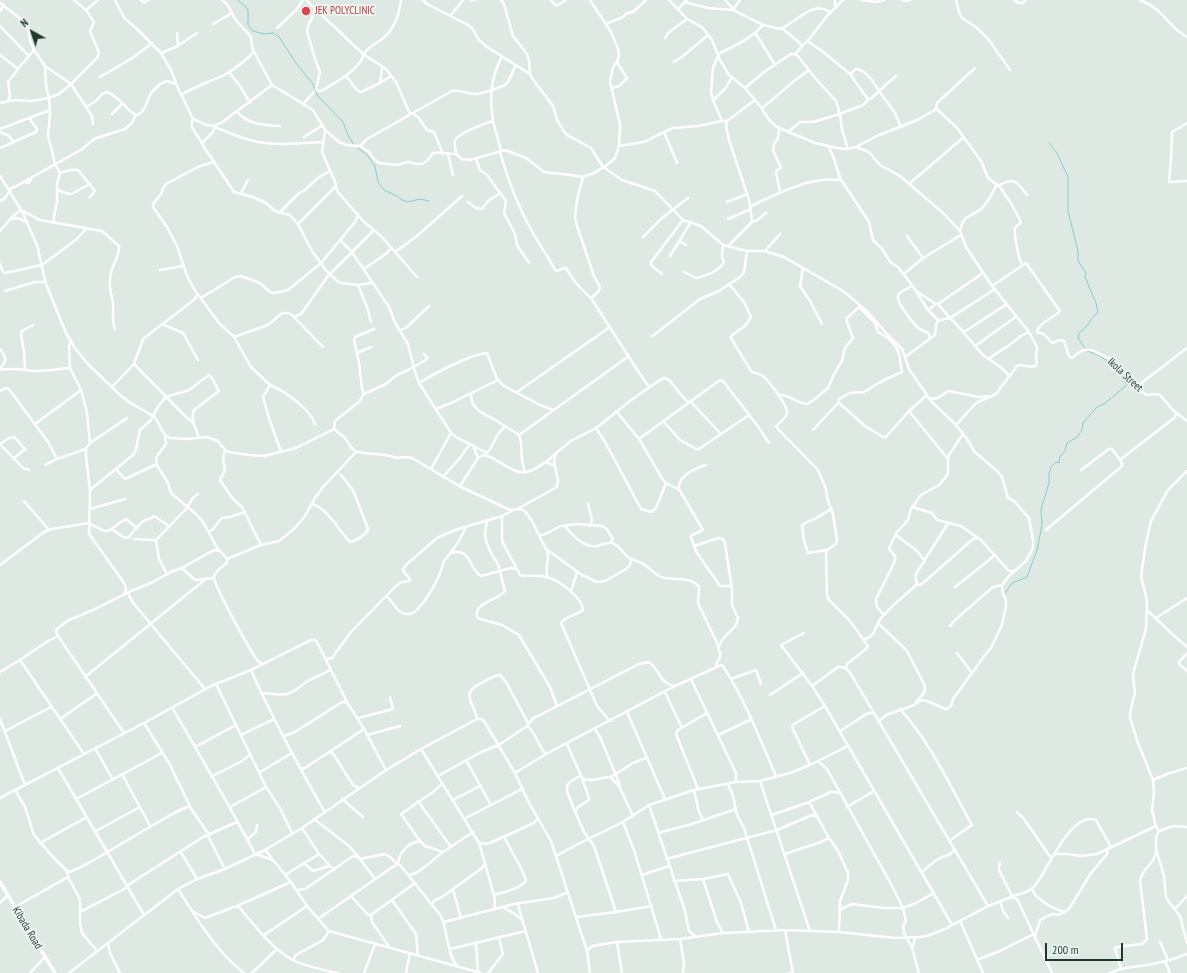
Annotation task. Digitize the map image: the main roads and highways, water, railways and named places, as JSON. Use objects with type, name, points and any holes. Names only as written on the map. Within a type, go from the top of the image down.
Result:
[{"type":"main road","name":"Kibada Road","points":[[0,882],[55,973]]},
{"type":"waterway","points":[[238,0],[248,9],[248,25],[253,31],[264,34],[273,33],[279,37],[296,63],[313,84],[317,95],[343,122],[354,145]]},
{"type":"waterway","points":[[1049,143],[1057,153],[1068,177],[1068,211],[1078,251],[1078,261],[1086,273],[1085,277],[1096,303],[1098,312],[1079,333],[1078,338],[1085,348]]},
{"type":"waterway","points":[[358,148],[367,155],[375,166],[378,182],[384,190],[408,202],[420,199],[429,201]]},
{"type":"waterway","points":[[1087,351],[1096,354],[1105,360],[1123,378]]},
{"type":"waterway","points":[[1004,595],[1012,583],[1027,577],[1037,550],[1042,525],[1041,509],[1049,483],[1051,467],[1056,462],[1059,463],[1060,456],[1064,452],[1067,443],[1077,437],[1082,430],[1083,423],[1097,407],[1104,404],[1127,385],[1125,381]]},
{"type":"place","name":"JEK POLYCLINIC","points":[[306,11]]}]
